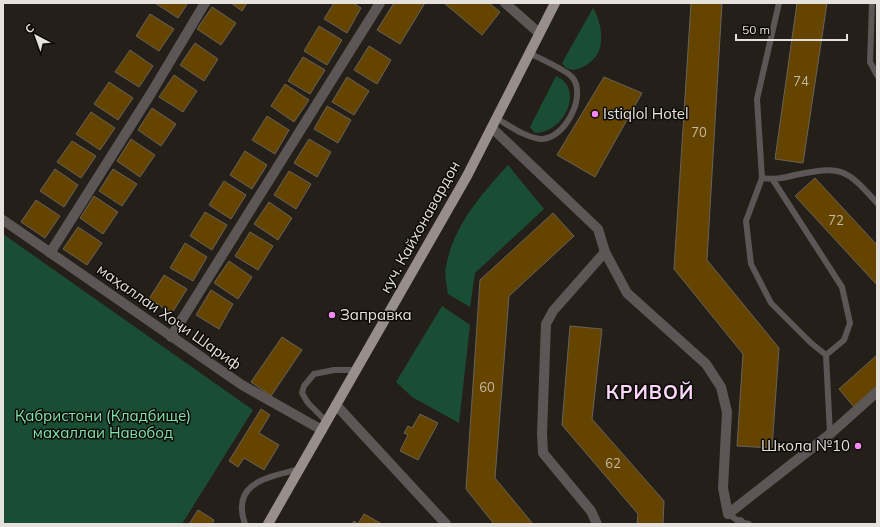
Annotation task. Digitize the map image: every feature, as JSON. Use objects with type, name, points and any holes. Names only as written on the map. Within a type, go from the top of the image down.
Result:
[{"type":"main road","name":"куч. Кайхонавардон","points":[[268,524],[467,176],[554,3]]},
{"type":"street","points":[[50,253],[150,95],[205,3]]},
{"type":"street","points":[[172,337],[380,3]]},
{"type":"street","points":[[505,3],[539,33]]},
{"type":"street","points":[[492,128],[598,229],[606,252],[627,293],[706,364],[720,387],[727,412],[723,488],[728,514],[830,434],[877,392]]},
{"type":"street","name":"маҳаллаи Хоҷи Шариф","points":[[3,220],[242,386],[325,426]]},
{"type":"street","points":[[597,524],[592,511],[543,453],[542,434],[546,324],[553,311],[606,252]]},
{"type":"street","points":[[336,405],[446,524]]},
{"type":"lane","points":[[779,3],[757,99],[762,178],[746,221],[751,264],[772,303],[811,343],[826,355],[830,434]]},
{"type":"lane","points":[[872,3],[870,62],[877,75]]},
{"type":"lane","points":[[496,118],[525,134],[542,139],[553,136],[564,127],[574,109],[578,97],[578,86],[571,76],[529,53]]},
{"type":"lane","points":[[762,178],[773,180],[822,170],[841,171],[859,182],[877,203]]},
{"type":"lane","points":[[773,180],[842,287],[850,323],[844,340],[826,355]]},
{"type":"lane","points":[[325,426],[302,393],[304,386],[314,374],[334,370],[357,370]]},
{"type":"lane","points":[[245,524],[242,507],[244,498],[252,485],[265,478],[300,469]]},
{"type":"lane","points":[[728,514],[743,523]]},
{"type":"green space","points":[[593,8],[598,18],[601,35],[599,51],[592,60],[582,68],[571,70],[566,68],[562,63]]},
{"type":"green space","points":[[556,76],[564,82],[569,90],[570,99],[568,109],[563,118],[555,125],[546,131],[535,133],[530,127]]},
{"type":"green space","points":[[508,165],[544,209],[475,273],[470,307],[448,294],[445,273],[450,252],[462,225],[478,200]]},
{"type":"green space","name":"Қабристони (Кладбище) махаллаи Навобод","points":[[3,234],[253,410],[182,524],[3,524]]},
{"type":"green space","points":[[442,306],[470,325],[459,423],[412,397],[396,382]]},
{"type":"building","points":[[155,3],[188,3],[178,18]]},
{"type":"building","points":[[231,3],[247,3],[242,11]]},
{"type":"building","points":[[334,3],[353,3],[361,8],[347,33],[324,19]]},
{"type":"building","points":[[394,3],[425,3],[400,44],[377,30]]},
{"type":"building","points":[[444,3],[489,3],[500,12],[482,35]]},
{"type":"building","points":[[691,3],[722,3],[707,260],[779,348],[772,448],[737,446],[743,354],[674,269]]},
{"type":"building","points":[[797,3],[827,3],[803,163],[775,159]]},
{"type":"building","points":[[212,7],[236,23],[221,45],[197,29]]},
{"type":"building","points":[[150,14],[174,29],[159,51],[136,36]]},
{"type":"building","points":[[319,26],[342,40],[327,65],[304,51]]},
{"type":"building","points":[[195,43],[218,59],[204,81],[180,65]]},
{"type":"building","points":[[369,46],[391,60],[377,84],[354,70]]},
{"type":"building","points":[[130,50],[153,66],[139,87],[115,72]]},
{"type":"building","points":[[303,57],[325,70],[310,94],[288,81]]},
{"type":"building","points":[[174,75],[197,91],[183,112],[159,97]]},
{"type":"building","points":[[347,77],[369,91],[354,115],[332,102]]},
{"type":"building","points":[[604,77],[642,93],[595,177],[557,155]]},
{"type":"building","points":[[109,82],[133,98],[118,120],[94,104]]},
{"type":"building","points":[[285,84],[309,100],[294,122],[271,106]]},
{"type":"building","points":[[327,106],[351,120],[338,143],[314,129]]},
{"type":"building","points":[[152,108],[176,124],[161,146],[138,130]]},
{"type":"building","points":[[91,112],[115,128],[100,150],[76,134]]},
{"type":"building","points":[[267,116],[289,130],[275,154],[252,140]]},
{"type":"building","points":[[131,139],[155,155],[140,177],[117,161]]},
{"type":"building","points":[[309,139],[331,152],[317,177],[294,163]]},
{"type":"building","points":[[72,141],[96,156],[81,178],[57,162]]},
{"type":"building","points":[[245,151],[267,165],[252,189],[230,175]]},
{"type":"building","points":[[55,169],[78,185],[64,207],[40,191]]},
{"type":"building","points":[[113,169],[137,184],[122,206],[99,191]]},
{"type":"building","points":[[289,171],[311,184],[296,209],[274,195]]},
{"type":"building","points":[[815,178],[877,245],[877,285],[795,196]]},
{"type":"building","points":[[224,181],[246,195],[231,219],[209,205]]},
{"type":"building","points":[[94,196],[118,212],[103,234],[80,218]]},
{"type":"building","points":[[36,200],[60,216],[45,238],[21,222]]},
{"type":"building","points":[[269,202],[292,218],[278,240],[254,224]]},
{"type":"building","points":[[205,212],[227,225],[212,250],[190,236]]},
{"type":"building","points":[[553,213],[574,236],[509,296],[495,478],[533,524],[494,524],[466,489],[480,280]]},
{"type":"building","points":[[78,227],[102,243],[87,265],[63,249]]},
{"type":"building","points":[[250,232],[273,246],[258,270],[235,256]]},
{"type":"building","points":[[185,243],[207,257],[193,281],[170,268]]},
{"type":"building","points":[[229,261],[252,277],[238,299],[214,283]]},
{"type":"building","points":[[164,275],[187,289],[172,313],[149,299]]},
{"type":"building","points":[[211,290],[233,304],[219,329],[196,315]]},
{"type":"building","points":[[570,326],[602,329],[592,419],[664,501],[663,524],[637,524],[638,514],[562,425]]},
{"type":"building","points":[[282,337],[302,350],[271,396],[251,382]]},
{"type":"building","points":[[877,355],[877,386],[854,407],[839,389]]},
{"type":"building","points":[[261,409],[270,415],[259,433],[279,445],[264,470],[244,458],[238,467],[229,461]]},
{"type":"building","points":[[420,414],[438,423],[418,460],[400,451],[408,435],[404,433],[408,426],[412,428]]},
{"type":"building","points":[[198,510],[214,520],[212,524],[189,524]]},
{"type":"building","points":[[364,514],[382,524],[358,524]]},
{"type":"place","name":"Istiqlol Hotel","points":[[595,114]]},
{"type":"place","name":"Заправка","points":[[332,315]]},
{"type":"place","name":"Школа №10","points":[[858,446]]},
{"type":"district","name":"КРИВОЙ","points":[[650,392]]}]
